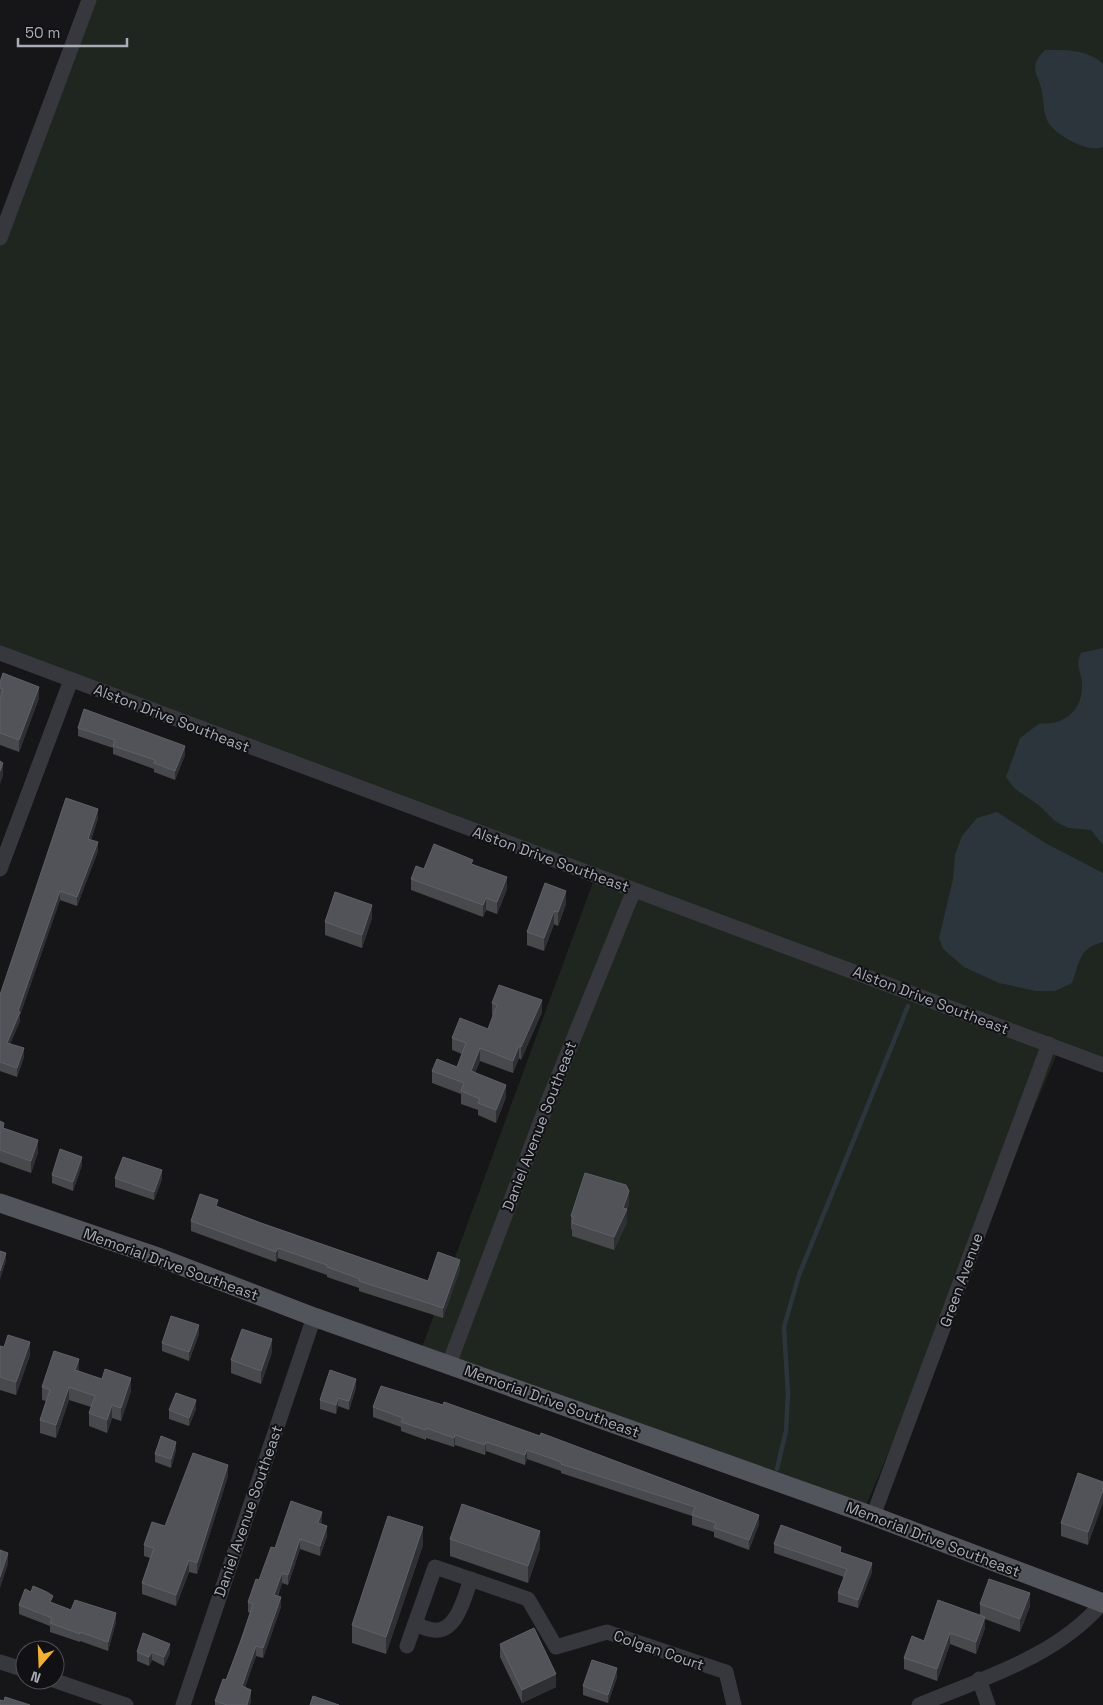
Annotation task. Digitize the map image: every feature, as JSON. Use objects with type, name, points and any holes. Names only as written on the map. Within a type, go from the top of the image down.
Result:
[{"type":"main road","name":"Memorial Drive Southeast","points":[[0,1203],[158,1257],[314,1317],[873,1516],[1103,1603]]},
{"type":"street","points":[[0,238],[89,0]]},
{"type":"street","name":"Alston Drive Southeast","points":[[0,653],[1103,1065]]},
{"type":"street","points":[[0,869],[71,680]]},
{"type":"street","name":"Daniel Avenue Southeast","points":[[448,1364],[550,1094],[634,890]]},
{"type":"street","name":"Green Avenue","points":[[873,1516],[1049,1044]]},
{"type":"street","name":"Daniel Avenue Southeast","points":[[182,1705],[314,1317]]},
{"type":"street","name":"Colgan Court","points":[[407,1646],[435,1567],[528,1599],[556,1647],[607,1632],[726,1672],[734,1705]]},
{"type":"street","points":[[415,1624],[435,1631],[445,1628],[457,1614],[471,1579]]},
{"type":"street","points":[[919,1705],[1054,1646],[1086,1622],[1103,1603]]},
{"type":"street","points":[[0,1662],[15,1667]]},
{"type":"street","points":[[979,1679],[988,1705]]},
{"type":"street","points":[[65,1684],[126,1705]]},
{"type":"shaded area","points":[[89,0],[1103,0],[1103,1065],[1059,1049],[860,1520],[417,1361],[596,874],[0,646],[0,234]]},
{"type":"shaded area","points":[[1045,50],[1068,50],[1083,53],[1090,55],[1103,64],[1103,147],[1089,148],[1063,137],[1047,120],[1041,86],[1035,67],[1036,62]]},
{"type":"shaded area","points":[[1103,648],[1103,845],[1091,830],[1068,828],[1055,821],[1040,806],[1014,788],[1006,777],[1020,738],[1040,723],[1057,722],[1065,719],[1076,708],[1082,692],[1078,665],[1081,653]]},
{"type":"shaded area","points":[[997,812],[1047,844],[1103,873],[1103,942],[1084,952],[1072,983],[1055,991],[1036,991],[999,983],[964,967],[943,949],[939,938],[953,879],[955,855],[962,836],[977,818]]},
{"type":"building","points":[[3,673],[39,687],[19,740],[0,733],[0,699],[3,689],[0,688],[0,682]]},
{"type":"building","points":[[84,709],[185,746],[175,771],[154,763],[155,760],[113,746],[115,740],[78,728]]},
{"type":"building","points":[[66,798],[98,809],[88,839],[98,842],[77,897],[60,891],[18,1011],[20,1012],[7,1043],[24,1048],[17,1068],[0,1062],[0,995]]},
{"type":"building","points":[[434,844],[473,860],[471,864],[507,877],[497,902],[486,898],[483,905],[411,879],[416,866],[424,869]]},
{"type":"building","points":[[545,883],[566,891],[558,912],[554,911],[544,938],[527,932]]},
{"type":"building","points":[[335,892],[372,905],[362,935],[325,922]]},
{"type":"building","points":[[499,985],[542,1000],[513,1061],[480,1048],[471,1071],[506,1085],[496,1110],[478,1103],[480,1099],[461,1091],[464,1083],[432,1071],[437,1059],[457,1067],[466,1043],[452,1038],[460,1018],[488,1029],[497,1005],[492,1003]]},
{"type":"building","points":[[0,1121],[4,1123],[3,1128],[38,1140],[31,1161],[0,1150]]},
{"type":"building","points":[[60,1149],[82,1157],[73,1182],[52,1175]]},
{"type":"building","points":[[123,1157],[162,1170],[154,1192],[115,1178]]},
{"type":"building","points":[[585,1173],[626,1185],[629,1191],[623,1208],[627,1209],[614,1237],[572,1223],[574,1217],[571,1216]]},
{"type":"building","points":[[200,1194],[218,1200],[216,1206],[428,1281],[438,1252],[460,1260],[443,1308],[359,1281],[360,1279],[327,1267],[327,1265],[278,1248],[276,1252],[191,1221]]},
{"type":"building","points":[[0,1251],[6,1253],[0,1271]]},
{"type":"building","points":[[171,1316],[199,1325],[189,1352],[162,1343]]},
{"type":"building","points":[[242,1329],[272,1339],[261,1371],[231,1360]]},
{"type":"building","points":[[8,1335],[30,1342],[16,1382],[0,1377],[0,1346],[4,1347]]},
{"type":"building","points":[[54,1351],[79,1359],[75,1370],[102,1379],[105,1369],[131,1378],[121,1408],[112,1405],[107,1420],[89,1413],[95,1396],[69,1387],[56,1425],[40,1420],[50,1390],[42,1387]]},
{"type":"building","points":[[330,1370],[356,1379],[349,1401],[338,1398],[336,1405],[320,1400]]},
{"type":"building","points":[[381,1386],[443,1405],[444,1402],[540,1436],[541,1433],[759,1515],[749,1540],[714,1528],[716,1523],[692,1515],[695,1507],[561,1464],[561,1462],[527,1450],[525,1455],[486,1442],[485,1445],[455,1435],[454,1438],[401,1422],[403,1418],[373,1407]]},
{"type":"building","points":[[176,1393],[196,1400],[189,1418],[169,1410]]},
{"type":"building","points":[[161,1436],[176,1442],[171,1459],[155,1454]]},
{"type":"building","points":[[193,1453],[228,1465],[197,1563],[189,1560],[176,1595],[142,1583],[154,1548],[144,1545],[152,1522],[165,1526]]},
{"type":"building","points":[[1078,1473],[1103,1482],[1103,1490],[1088,1532],[1061,1523]]},
{"type":"building","points":[[291,1501],[322,1512],[318,1523],[327,1526],[320,1546],[300,1539],[288,1575],[282,1573],[274,1595],[281,1597],[263,1648],[256,1646],[242,1686],[251,1690],[247,1705],[227,1705],[215,1701],[223,1679],[226,1680],[241,1641],[253,1604],[248,1602],[256,1579],[259,1580],[271,1547],[275,1548]]},
{"type":"building","points":[[462,1504],[540,1531],[528,1566],[450,1539]]},
{"type":"building","points":[[388,1516],[423,1527],[386,1637],[352,1625]]},
{"type":"building","points":[[781,1525],[841,1547],[840,1552],[872,1563],[858,1600],[838,1593],[847,1569],[774,1544]]},
{"type":"building","points":[[0,1550],[8,1553],[0,1577]]},
{"type":"building","points":[[989,1579],[1030,1593],[1020,1619],[980,1604]]},
{"type":"building","points":[[33,1586],[53,1596],[50,1602],[71,1610],[75,1600],[116,1613],[108,1642],[50,1623],[52,1618],[19,1605],[25,1589],[31,1592]]},
{"type":"building","points":[[938,1600],[985,1617],[976,1642],[950,1633],[937,1669],[904,1658],[912,1636],[924,1641]]},
{"type":"building","points":[[534,1628],[556,1674],[522,1690],[500,1644]]},
{"type":"building","points":[[143,1633],[170,1644],[164,1657],[152,1652],[149,1657],[137,1652]]},
{"type":"building","points":[[592,1660],[617,1668],[608,1695],[583,1686]]},
{"type":"building","points":[[313,1696],[339,1705],[310,1705]]},
{"type":"building","points":[[5,1697],[30,1705],[0,1705],[0,1700],[4,1701]]},
{"type":"waterway","points":[[777,1469],[786,1431],[788,1394],[784,1327],[799,1275],[908,1006]]}]
